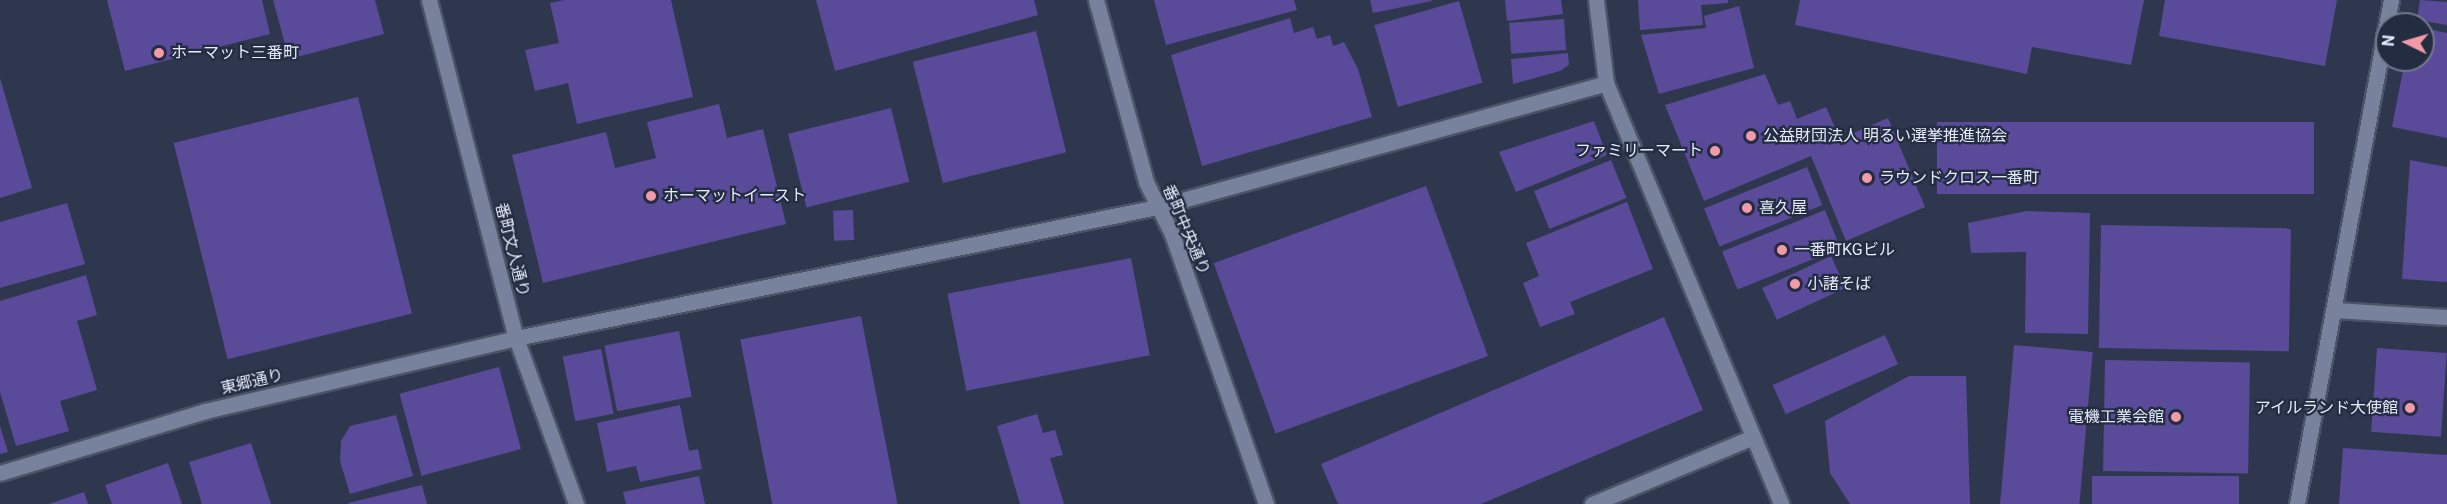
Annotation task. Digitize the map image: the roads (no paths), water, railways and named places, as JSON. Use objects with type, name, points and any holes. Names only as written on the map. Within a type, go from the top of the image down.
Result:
[{"type":"street","name":"番町文人通り","points":[[429,0],[516,338],[576,504]]},
{"type":"street","name":"番町中央通り","points":[[1096,0],[1157,207],[1172,234],[1266,504]]},
{"type":"street","points":[[1596,0],[1606,83],[1781,504]]},
{"type":"street","points":[[2297,504],[2391,0]]},
{"type":"street","name":"東郷通り","points":[[0,473],[205,411],[516,338],[1157,207],[1606,83]]},
{"type":"street","points":[[2335,310],[2447,317]]},
{"type":"street","points":[[1592,504],[1753,437]]},
{"type":"place","name":"ホーマット三番町","points":[[159,53]]},
{"type":"place","name":"公益財団法人 明るい選挙推進協会","points":[[1751,136]]},
{"type":"place","name":"ファミリーマート","points":[[1715,151]]},
{"type":"place","name":"ラウンドクロス一番町","points":[[1867,178]]},
{"type":"place","name":"ホーマットイースト","points":[[651,196]]},
{"type":"place","name":"喜久屋","points":[[1747,208]]},
{"type":"place","name":"一番町KGビル","points":[[1782,250]]},
{"type":"place","name":"小諸そば","points":[[1795,284]]},
{"type":"place","name":"アイルランド大使館","points":[[2410,408]]},
{"type":"place","name":"電機工業会館","points":[[2176,417]]}]
